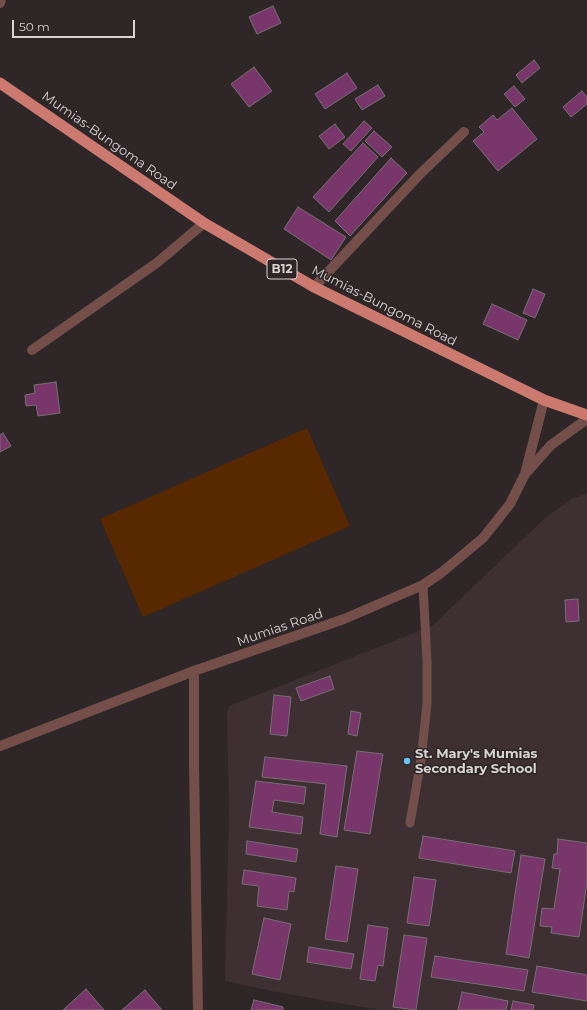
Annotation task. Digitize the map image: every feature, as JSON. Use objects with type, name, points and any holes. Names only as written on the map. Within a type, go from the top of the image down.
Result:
[{"type":"highway","name":"Mumias-Bungoma Road","points":[[0,83],[204,223],[314,287],[544,400],[587,415]]},
{"type":"street","points":[[314,287],[420,174],[464,132]]},
{"type":"street","points":[[32,350],[158,262],[204,223]]},
{"type":"street","name":"Mumias Road","points":[[0,746],[194,671],[344,619],[423,585],[440,573],[482,538],[510,504],[525,474],[544,400]]},
{"type":"street","name":"Mumias Road","points":[[525,474],[551,445],[587,419]]},
{"type":"street","points":[[194,671],[198,1010]]},
{"type":"lane","points":[[410,823],[421,760],[427,704],[427,661],[423,585]]},
{"type":"shaded area","points":[[307,428],[350,526],[143,617],[100,519]]},
{"type":"shaded area","name":"St. Mary's Mumias Secondary School","points":[[587,494],[587,1010],[380,1010],[276,992],[225,981],[229,811],[227,712],[229,706],[432,626],[545,518],[573,498]]},
{"type":"building","points":[[273,6],[281,23],[257,34],[249,17]]},
{"type":"building","points":[[534,60],[540,68],[522,83],[516,75]]},
{"type":"building","points":[[254,67],[272,91],[249,107],[231,84]]},
{"type":"building","points":[[347,73],[357,88],[325,109],[315,94]]},
{"type":"building","points":[[378,85],[385,96],[362,110],[355,99]]},
{"type":"building","points":[[514,86],[525,99],[515,107],[504,94]]},
{"type":"building","points":[[582,91],[587,97],[587,104],[571,117],[563,107]]},
{"type":"building","points":[[512,108],[537,139],[498,171],[473,141],[484,132],[479,127],[493,115],[497,120]]},
{"type":"building","points":[[364,121],[372,128],[351,151],[343,144]]},
{"type":"building","points":[[335,124],[345,137],[329,149],[319,136]]},
{"type":"building","points":[[374,131],[392,147],[382,157],[365,141]]},
{"type":"building","points":[[363,143],[378,157],[329,212],[313,197]]},
{"type":"building","points":[[391,158],[407,173],[350,236],[335,221]]},
{"type":"building","points":[[298,207],[346,237],[331,260],[284,229]]},
{"type":"building","points":[[533,289],[545,294],[535,318],[523,313]]},
{"type":"building","points":[[492,304],[527,320],[518,340],[483,324]]},
{"type":"building","points":[[56,382],[60,413],[38,416],[36,405],[26,406],[25,395],[35,393],[34,385]]},
{"type":"building","points":[[3,433],[11,446],[0,452],[0,435]]},
{"type":"building","points":[[578,599],[579,621],[566,622],[565,600]]},
{"type":"building","points":[[330,676],[334,689],[301,701],[296,688]]},
{"type":"building","points":[[274,695],[291,697],[287,736],[270,734]]},
{"type":"building","points":[[351,711],[361,713],[357,736],[348,734]]},
{"type":"building","points":[[357,751],[383,754],[370,834],[344,830]]},
{"type":"building","points":[[265,757],[347,766],[337,837],[320,834],[326,784],[262,777]]},
{"type":"building","points":[[256,781],[306,787],[304,804],[274,800],[272,812],[303,817],[301,834],[249,827]]},
{"type":"building","points":[[423,836],[515,851],[511,873],[419,858]]},
{"type":"building","points":[[558,839],[587,843],[587,882],[579,937],[551,933],[552,927],[540,926],[542,908],[554,909],[560,869],[552,868],[554,854],[557,854]]},
{"type":"building","points":[[247,841],[298,849],[296,862],[246,854]]},
{"type":"building","points":[[521,855],[545,859],[529,958],[506,954]]},
{"type":"building","points":[[336,866],[358,869],[347,942],[325,939]]},
{"type":"building","points":[[244,870],[296,878],[294,892],[289,891],[287,910],[257,906],[259,886],[242,884]]},
{"type":"building","points":[[414,877],[436,880],[429,926],[407,923]]},
{"type":"building","points":[[264,918],[291,924],[280,980],[252,974]]},
{"type":"building","points":[[368,925],[388,928],[383,966],[378,965],[375,981],[360,979]]},
{"type":"building","points":[[404,935],[427,938],[416,1010],[393,1007]]},
{"type":"building","points":[[309,947],[354,954],[351,969],[307,962]]},
{"type":"building","points":[[435,956],[528,970],[524,991],[431,977]]},
{"type":"building","points":[[537,966],[587,975],[587,1001],[532,992]]},
{"type":"building","points":[[86,989],[104,1010],[63,1010]]},
{"type":"building","points":[[145,990],[162,1010],[122,1010]]},
{"type":"building","points":[[462,992],[508,1001],[506,1010],[458,1010]]},
{"type":"building","points":[[254,1000],[283,1007],[283,1010],[251,1010]]},
{"type":"building","points":[[513,1001],[534,1005],[533,1010],[511,1010]]},
{"type":"place","name":"St. Mary's Mumias Secondary School","points":[[407,761]]}]
